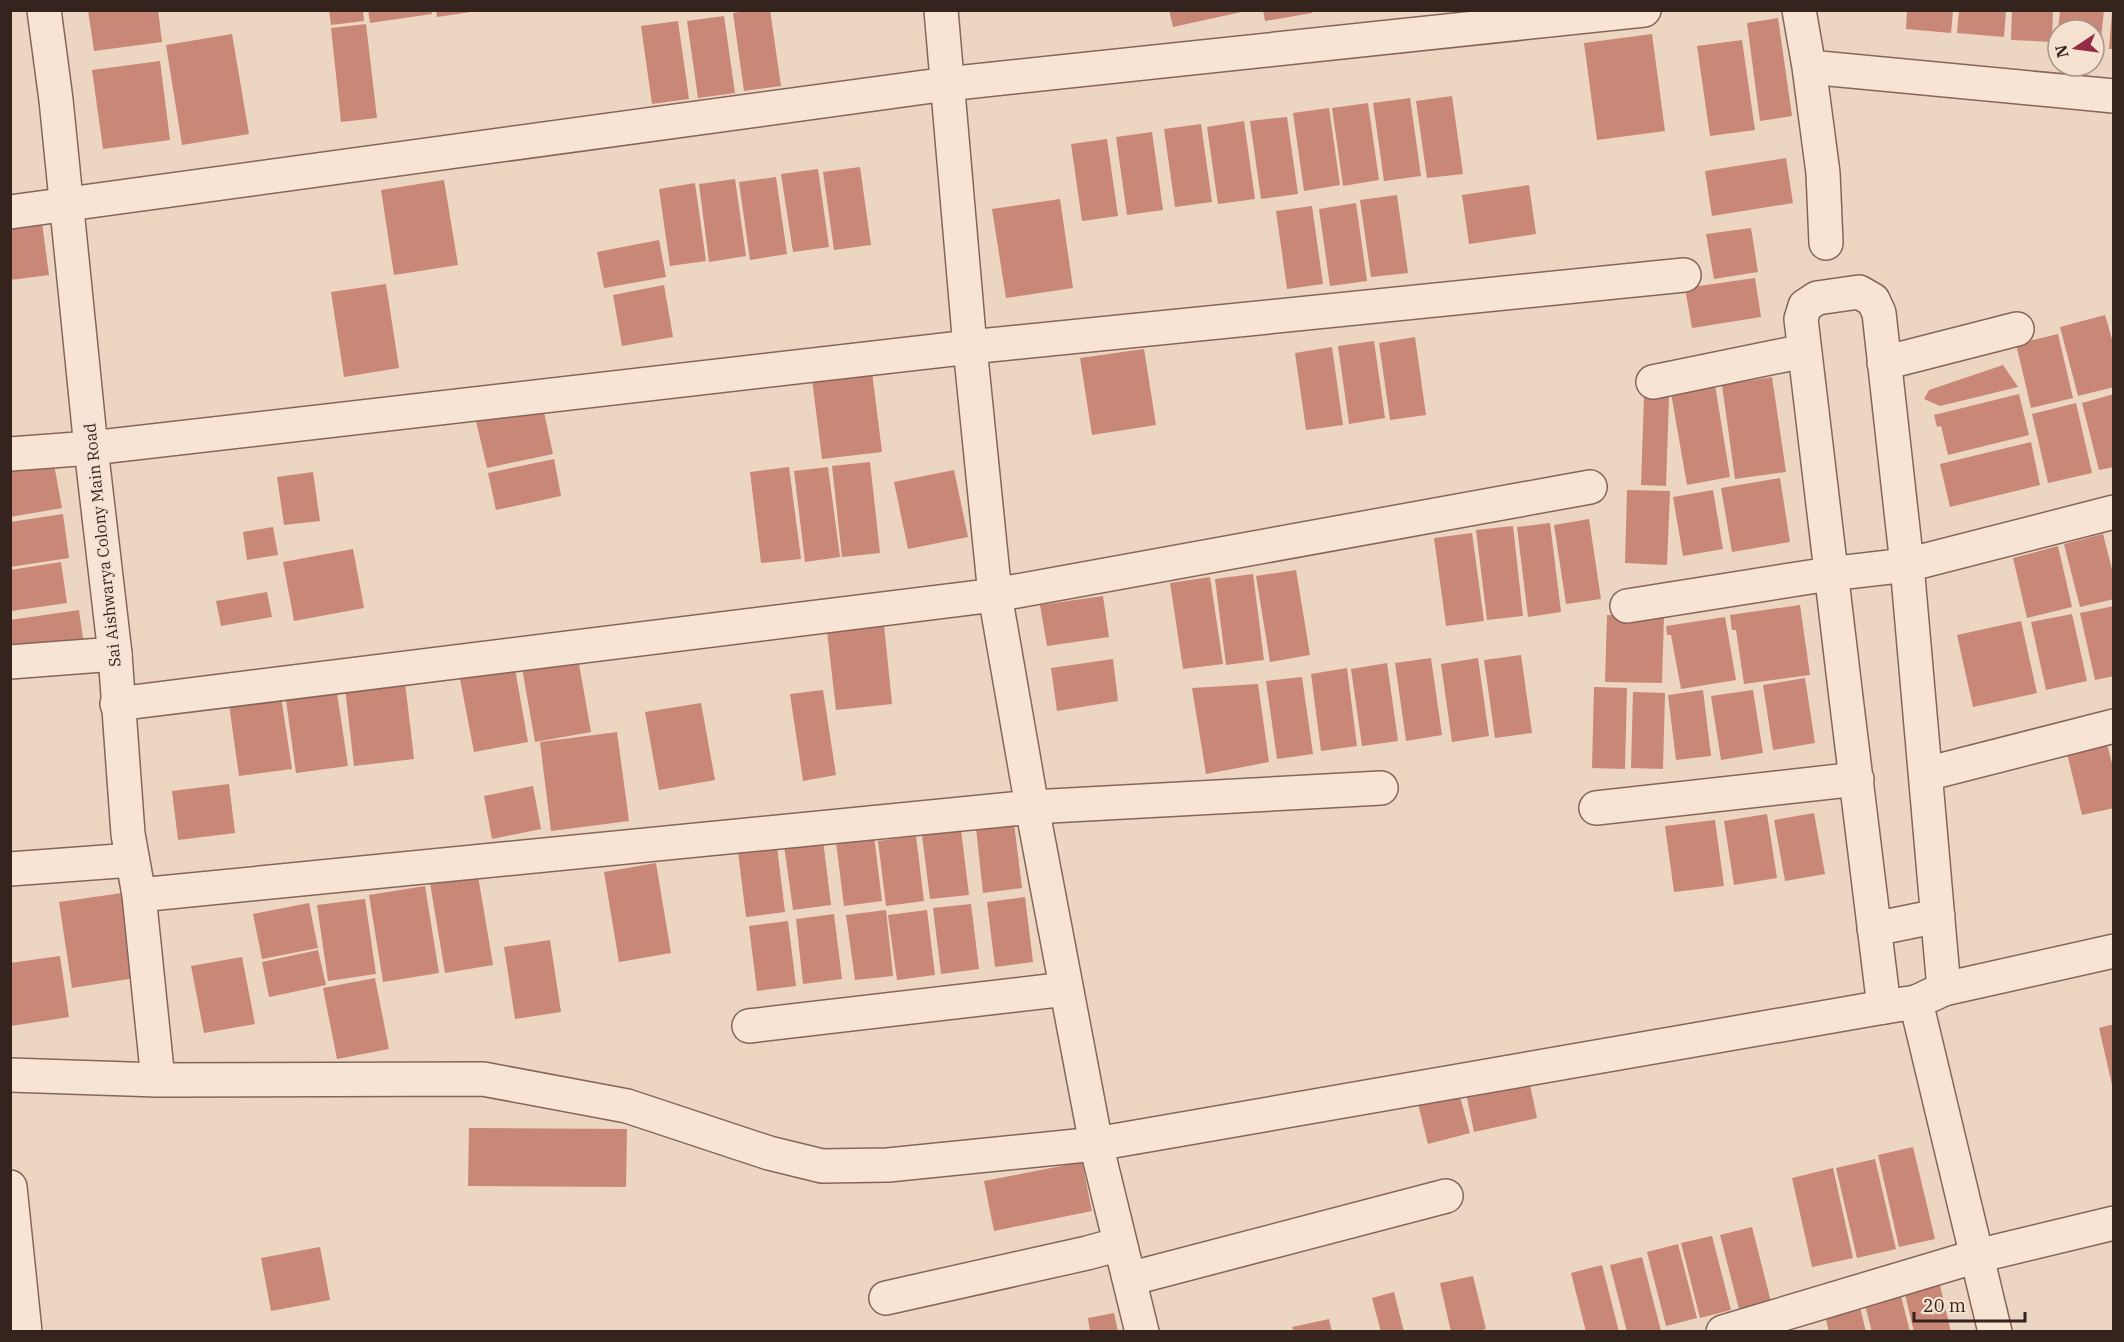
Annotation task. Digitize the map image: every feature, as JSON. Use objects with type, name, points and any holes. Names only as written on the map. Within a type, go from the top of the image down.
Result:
[{"type":"street","name":"Sai Aishwarya Colony Main Road","points":[[44,10],[56,100],[91,448],[115,654],[128,834],[139,895],[158,1080]]},
{"type":"street","points":[[941,10],[970,347],[995,595],[1032,807],[1096,1144],[1142,1332]]},
{"type":"street","points":[[10,212],[947,84],[1644,10]]},
{"type":"street","points":[[1799,10],[1823,173],[1827,243]]},
{"type":"street","points":[[1809,67],[2114,96]]},
{"type":"street","points":[[10,454],[91,448],[970,347],[1684,275]]},
{"type":"street","points":[[1884,1007],[1857,779],[1829,574],[1801,319],[1805,306],[1816,298],[1859,292],[1873,300],[1879,313],[1907,565],[1938,916],[1930,995],[1977,1256],[1995,1332]]},
{"type":"street","points":[[1884,363],[2017,329]]},
{"type":"street","points":[[1653,382],[1804,351]]},
{"type":"street","points":[[117,704],[995,595],[1590,487]]},
{"type":"street","points":[[1627,606],[1829,574],[1907,565],[2114,512]]},
{"type":"street","points":[[10,662],[115,654]]},
{"type":"street","points":[[1926,774],[2114,726]]},
{"type":"street","points":[[1596,808],[1857,779]]},
{"type":"street","points":[[139,895],[1032,807],[1381,788]]},
{"type":"street","points":[[10,869],[132,860]]},
{"type":"street","points":[[1874,929],[1938,916]]},
{"type":"street","points":[[10,1075],[158,1080],[483,1079],[627,1106],[769,1153],[822,1166],[888,1165],[1096,1144],[1884,1007],[2114,951]]},
{"type":"street","points":[[749,1026],[1066,989]]},
{"type":"street","points":[[10,1187],[15,1292],[25,1332]]},
{"type":"street","points":[[1129,1279],[1446,1196]]},
{"type":"street","points":[[1722,1332],[1977,1256],[2114,1223]]},
{"type":"street","points":[[886,1298],[1120,1244]]},
{"type":"building","points":[[88,10],[158,10],[162,42],[94,51]]},
{"type":"building","points":[[329,10],[363,10],[364,21],[331,25]]},
{"type":"building","points":[[368,10],[431,10],[432,14],[370,23]]},
{"type":"building","points":[[436,10],[471,10],[471,12],[437,17]]},
{"type":"building","points":[[770,10],[781,86],[744,91],[733,13]]},
{"type":"building","points":[[1169,10],[1246,10],[1246,11],[1173,27]]},
{"type":"building","points":[[1263,10],[1312,10],[1312,13],[1265,21]]},
{"type":"building","points":[[1907,10],[1953,10],[1951,33],[1906,29]]},
{"type":"building","points":[[1959,10],[2006,10],[2004,37],[1957,33]]},
{"type":"building","points":[[2012,10],[2053,10],[2053,18],[2046,18],[2046,42],[2011,40]]},
{"type":"building","points":[[2060,10],[2104,10],[2103,18],[2059,18]]},
{"type":"building","points":[[2112,11],[2114,11],[2114,49],[2109,49]]},
{"type":"building","points":[[724,16],[735,93],[698,98],[687,21]]},
{"type":"building","points":[[1778,18],[1792,116],[1760,121],[1747,23]]},
{"type":"building","points":[[678,21],[689,99],[652,104],[641,26]]},
{"type":"building","points":[[366,24],[377,118],[341,122],[331,28]]},
{"type":"building","points":[[232,34],[249,134],[182,145],[166,45]]},
{"type":"building","points":[[1652,34],[1665,131],[1597,140],[1584,43]]},
{"type":"building","points":[[1742,40],[1755,130],[1710,136],[1697,46]]},
{"type":"building","points":[[160,61],[170,140],[103,149],[92,70]]},
{"type":"building","points":[[1452,96],[1463,174],[1427,178],[1416,101]]},
{"type":"building","points":[[1410,98],[1421,176],[1384,181],[1373,103]]},
{"type":"building","points":[[1368,103],[1379,180],[1343,186],[1332,108]]},
{"type":"building","points":[[1329,108],[1340,185],[1304,191],[1293,113]]},
{"type":"building","points":[[1287,117],[1298,194],[1261,199],[1250,121]]},
{"type":"building","points":[[1244,121],[1255,199],[1218,204],[1207,127]]},
{"type":"building","points":[[1201,124],[1212,202],[1175,207],[1164,129]]},
{"type":"building","points":[[1152,132],[1163,210],[1127,215],[1116,137]]},
{"type":"building","points":[[1107,139],[1118,216],[1082,221],[1071,144]]},
{"type":"building","points":[[1786,158],[1793,203],[1712,216],[1705,171]]},
{"type":"building","points":[[860,167],[871,245],[834,250],[823,172]]},
{"type":"building","points":[[818,169],[829,247],[793,252],[781,174]]},
{"type":"building","points":[[776,177],[787,254],[750,260],[739,182]]},
{"type":"building","points":[[735,179],[746,256],[709,262],[699,184]]},
{"type":"building","points":[[444,180],[458,265],[394,275],[381,190]]},
{"type":"building","points":[[695,183],[706,261],[670,266],[659,189]]},
{"type":"building","points":[[1529,185],[1536,234],[1469,244],[1462,195]]},
{"type":"building","points":[[1397,195],[1408,273],[1371,277],[1360,200]]},
{"type":"building","points":[[1060,199],[1073,288],[1006,298],[992,209]]},
{"type":"building","points":[[1356,203],[1367,281],[1330,286],[1319,209]]},
{"type":"building","points":[[1312,206],[1323,284],[1287,289],[1276,211]]},
{"type":"building","points":[[42,223],[49,275],[10,280],[10,227]]},
{"type":"building","points":[[1751,228],[1758,272],[1714,279],[1706,234]]},
{"type":"building","points":[[659,240],[666,277],[604,288],[597,252]]},
{"type":"building","points":[[1755,278],[1761,317],[1692,328],[1685,288]]},
{"type":"building","points":[[386,284],[399,368],[344,377],[331,292]]},
{"type":"building","points":[[664,285],[673,337],[622,346],[613,295]]},
{"type":"building","points":[[2105,315],[2114,346],[2114,387],[2078,396],[2060,327]]},
{"type":"building","points":[[2058,334],[2073,398],[2031,408],[2016,344]]},
{"type":"building","points":[[1415,337],[1426,415],[1390,420],[1379,343]]},
{"type":"building","points":[[1374,341],[1385,418],[1349,424],[1338,346]]},
{"type":"building","points":[[1332,347],[1343,425],[1306,430],[1295,353]]},
{"type":"building","points":[[1144,349],[1156,425],[1092,435],[1080,358]]},
{"type":"building","points":[[2003,365],[2018,387],[1940,406],[1924,399],[1929,390]]},
{"type":"building","points":[[872,372],[882,452],[822,459],[812,379]]},
{"type":"building","points":[[1772,377],[1786,472],[1735,479],[1722,385]]},
{"type":"building","points":[[1715,385],[1730,477],[1687,485],[1671,393]]},
{"type":"building","points":[[2019,394],[2029,435],[1948,455],[1941,426],[1937,427],[1934,415]]},
{"type":"building","points":[[2114,394],[2114,467],[2099,470],[2082,403]]},
{"type":"building","points":[[1644,396],[1669,397],[1666,486],[1641,485]]},
{"type":"building","points":[[542,403],[553,454],[487,468],[475,417]]},
{"type":"building","points":[[2076,403],[2092,473],[2048,483],[2032,414]]},
{"type":"building","points":[[2031,442],[2040,485],[1950,507],[1940,464]]},
{"type":"building","points":[[53,459],[62,508],[10,517],[10,466]]},
{"type":"building","points":[[554,459],[561,496],[496,510],[488,473]]},
{"type":"building","points":[[870,462],[880,553],[842,557],[832,466]]},
{"type":"building","points":[[789,467],[801,559],[761,563],[750,472]]},
{"type":"building","points":[[828,467],[840,557],[805,562],[794,471]]},
{"type":"building","points":[[954,470],[968,537],[908,549],[894,482]]},
{"type":"building","points":[[313,472],[320,521],[284,525],[277,477]]},
{"type":"building","points":[[1780,478],[1790,542],[1732,552],[1721,488]]},
{"type":"building","points":[[1627,490],[1670,491],[1667,565],[1625,563]]},
{"type":"building","points":[[1713,490],[1723,549],[1683,556],[1673,497]]},
{"type":"building","points":[[63,514],[69,558],[10,567],[10,522]]},
{"type":"building","points":[[1589,519],[1601,599],[1566,604],[1554,525]]},
{"type":"building","points":[[1550,523],[1561,612],[1528,617],[1517,527]]},
{"type":"building","points":[[1513,526],[1523,616],[1487,620],[1476,530]]},
{"type":"building","points":[[273,527],[278,555],[247,560],[243,532]]},
{"type":"building","points":[[1472,533],[1484,621],[1446,626],[1434,538]]},
{"type":"building","points":[[2103,534],[2114,577],[2114,599],[2080,607],[2064,544]]},
{"type":"building","points":[[2058,546],[2072,607],[2027,618],[2013,558]]},
{"type":"building","points":[[353,549],[364,608],[294,621],[283,562]]},
{"type":"building","points":[[61,562],[67,603],[11,611],[10,570]]},
{"type":"building","points":[[1296,570],[1310,655],[1270,662],[1256,576]]},
{"type":"building","points":[[1253,574],[1264,660],[1226,665],[1215,579]]},
{"type":"building","points":[[1210,577],[1223,664],[1183,669],[1170,583]]},
{"type":"building","points":[[267,592],[272,617],[221,626],[216,601]]},
{"type":"building","points":[[1103,596],[1109,637],[1047,646],[1040,605]]},
{"type":"building","points":[[1800,605],[1810,675],[1744,684],[1736,630],[1732,630],[1730,615]]},
{"type":"building","points":[[2114,606],[2114,676],[2095,680],[2080,613]]},
{"type":"building","points":[[79,610],[84,645],[10,655],[10,620]]},
{"type":"building","points":[[2072,614],[2087,681],[2046,690],[2031,622]]},
{"type":"building","points":[[1607,615],[1664,617],[1662,683],[1605,682]]},
{"type":"building","points":[[1725,617],[1736,680],[1681,689],[1671,635],[1667,635],[1666,626]]},
{"type":"building","points":[[2021,621],[2037,693],[1973,707],[1957,635]]},
{"type":"building","points":[[884,625],[892,704],[836,710],[827,631]]},
{"type":"building","points":[[1521,655],[1532,733],[1495,738],[1484,660]]},
{"type":"building","points":[[578,658],[591,732],[535,742],[522,668]]},
{"type":"building","points":[[1431,658],[1442,735],[1406,741],[1395,663]]},
{"type":"building","points":[[1478,658],[1489,736],[1452,742],[1441,664]]},
{"type":"building","points":[[1113,659],[1118,701],[1057,711],[1051,668]]},
{"type":"building","points":[[1387,663],[1398,741],[1362,746],[1351,669]]},
{"type":"building","points":[[1347,668],[1357,746],[1321,751],[1311,674]]},
{"type":"building","points":[[515,669],[528,742],[474,752],[460,679]]},
{"type":"building","points":[[1302,677],[1313,754],[1277,759],[1266,681]]},
{"type":"building","points":[[1805,678],[1815,743],[1773,750],[1763,685]]},
{"type":"building","points":[[405,682],[414,759],[354,766],[345,688]]},
{"type":"building","points":[[1258,684],[1269,762],[1206,774],[1192,688]]},
{"type":"building","points":[[1594,687],[1627,688],[1625,769],[1592,768]]},
{"type":"building","points":[[280,690],[292,769],[239,776],[228,697]]},
{"type":"building","points":[[823,690],[836,775],[803,781],[790,694]]},
{"type":"building","points":[[1703,690],[1711,756],[1676,760],[1668,695]]},
{"type":"building","points":[[1753,690],[1763,753],[1721,760],[1711,696]]},
{"type":"building","points":[[1633,692],[1665,693],[1663,769],[1631,768]]},
{"type":"building","points":[[337,693],[348,766],[296,773],[286,700]]},
{"type":"building","points":[[701,703],[715,780],[659,790],[645,712]]},
{"type":"building","points":[[617,732],[629,821],[551,831],[540,742]]},
{"type":"building","points":[[2106,740],[2114,771],[2114,808],[2082,815],[2066,749]]},
{"type":"building","points":[[229,784],[235,833],[178,840],[172,791]]},
{"type":"building","points":[[533,786],[541,829],[492,839],[484,796]]},
{"type":"building","points":[[1814,813],[1825,874],[1785,881],[1774,820]]},
{"type":"building","points":[[1767,814],[1777,878],[1734,885],[1724,821]]},
{"type":"building","points":[[1715,820],[1724,886],[1674,892],[1665,826]]},
{"type":"building","points":[[1014,823],[1022,888],[983,893],[976,828]]},
{"type":"building","points":[[961,830],[969,895],[930,899],[922,835]]},
{"type":"building","points":[[874,836],[882,901],[844,906],[836,842]]},
{"type":"building","points":[[916,836],[924,901],[886,906],[878,841]]},
{"type":"building","points":[[823,840],[831,905],[793,910],[784,845]]},
{"type":"building","points":[[777,847],[785,912],[746,917],[738,852]]},
{"type":"building","points":[[656,863],[671,953],[619,962],[604,872]]},
{"type":"building","points":[[478,876],[493,965],[445,973],[430,883]]},
{"type":"building","points":[[425,886],[439,973],[383,982],[369,895]]},
{"type":"building","points":[[122,893],[135,978],[72,988],[59,902]]},
{"type":"building","points":[[1025,897],[1033,962],[995,967],[987,902]]},
{"type":"building","points":[[365,899],[376,974],[328,981],[317,905]]},
{"type":"building","points":[[309,903],[318,948],[262,959],[253,914]]},
{"type":"building","points":[[971,904],[979,969],[941,974],[933,908]]},
{"type":"building","points":[[886,910],[893,976],[855,980],[846,915]]},
{"type":"building","points":[[927,910],[935,975],[897,980],[888,915]]},
{"type":"building","points":[[834,914],[842,979],[803,984],[796,919]]},
{"type":"building","points":[[788,921],[796,986],[757,991],[749,926]]},
{"type":"building","points":[[550,940],[561,1012],[515,1019],[504,947]]},
{"type":"building","points":[[318,950],[326,985],[269,997],[262,962]]},
{"type":"building","points":[[60,956],[69,1017],[11,1026],[10,963]]},
{"type":"building","points":[[242,957],[255,1024],[204,1033],[191,966]]},
{"type":"building","points":[[375,978],[389,1049],[337,1059],[323,988]]},
{"type":"building","points":[[2114,1024],[2114,1089],[2113,1089],[2099,1028]]},
{"type":"building","points":[[1529,1080],[1537,1118],[1474,1132],[1466,1093]]},
{"type":"building","points":[[1459,1093],[1470,1133],[1428,1144],[1418,1104]]},
{"type":"building","points":[[469,1128],[627,1129],[626,1187],[468,1186]]},
{"type":"building","points":[[1913,1147],[1935,1239],[1899,1247],[1878,1155]]},
{"type":"building","points":[[1875,1159],[1896,1249],[1857,1258],[1836,1168]]},
{"type":"building","points":[[1082,1162],[1092,1211],[994,1231],[984,1181]]},
{"type":"building","points":[[1833,1168],[1853,1258],[1812,1267],[1792,1178]]},
{"type":"building","points":[[1752,1227],[1771,1302],[1739,1309],[1720,1235]]},
{"type":"building","points":[[1712,1236],[1731,1310],[1700,1318],[1681,1243]]},
{"type":"building","points":[[1678,1244],[1697,1318],[1666,1326],[1647,1252]]},
{"type":"building","points":[[320,1247],[330,1300],[271,1311],[261,1258]]},
{"type":"building","points":[[1642,1257],[1661,1331],[1659,1332],[1627,1332],[1610,1265]]},
{"type":"building","points":[[1602,1265],[1619,1332],[1586,1332],[1571,1273]]},
{"type":"building","points":[[1473,1276],[1486,1329],[1474,1332],[1451,1332],[1440,1283]]},
{"type":"building","points":[[1939,1281],[1951,1332],[1914,1332],[1904,1290]]},
{"type":"building","points":[[1394,1292],[1404,1332],[1381,1332],[1372,1298]]},
{"type":"building","points":[[1900,1292],[1910,1332],[1872,1332],[1864,1301]]},
{"type":"building","points":[[1859,1303],[1866,1332],[1829,1332],[1824,1312]]},
{"type":"building","points":[[1114,1313],[1118,1332],[1090,1332],[1088,1318]]},
{"type":"building","points":[[1329,1319],[1332,1332],[1294,1332],[1292,1327]]}]
